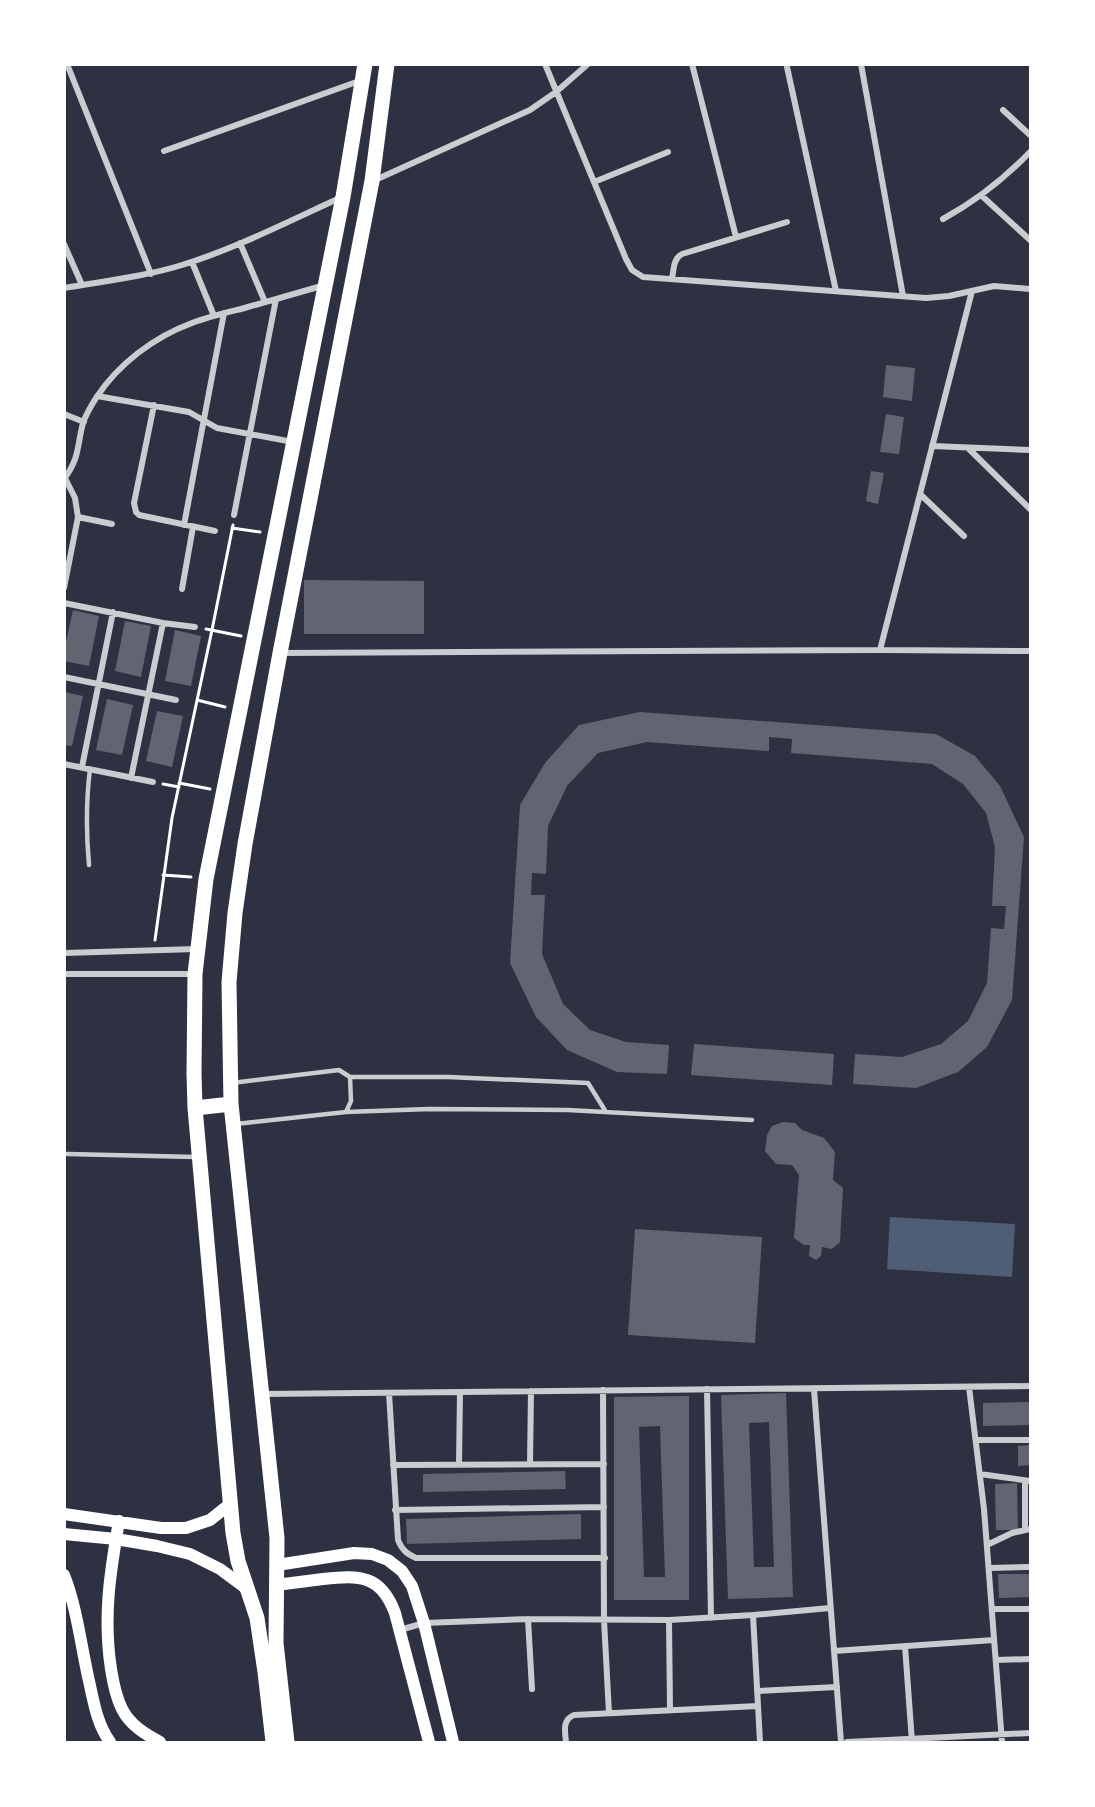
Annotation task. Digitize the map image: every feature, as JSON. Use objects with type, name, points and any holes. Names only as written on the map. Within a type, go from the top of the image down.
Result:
[{"type":"main road","points":[[287,1743],[272,1672],[236,1552],[230,1504],[195,1108],[193,1024],[195,974],[206,879],[343,196],[365,64]]},
{"type":"main road","points":[[273,1743],[272,1672],[276,1643],[277,1564],[274,1511],[231,1104],[229,982],[235,913],[245,844],[372,182],[387,64]]},
{"type":"main road","points":[[195,1108],[231,1104]]},
{"type":"main road","points":[[64,1514],[161,1528],[186,1528],[210,1520],[230,1504]]},
{"type":"main road","points":[[119,1521],[109,1575],[106,1612],[108,1649],[114,1685],[122,1710],[139,1731],[159,1743]]},
{"type":"main road","points":[[64,1534],[116,1539],[190,1554],[220,1569],[247,1589]]},
{"type":"main road","points":[[277,1564],[354,1553],[372,1554],[388,1560],[402,1571],[412,1586],[424,1623],[453,1743]]},
{"type":"main road","points":[[64,1575],[73,1604],[94,1705],[101,1730],[110,1743]]},
{"type":"main road","points":[[276,1585],[355,1576],[369,1580],[381,1588],[390,1600],[429,1743]]},
{"type":"street","points":[[67,64],[151,274]]},
{"type":"street","points":[[545,64],[626,259],[632,270],[643,277],[926,298],[949,296],[994,286],[1030,289]]},
{"type":"street","points":[[372,182],[530,110],[556,92],[588,64]]},
{"type":"street","points":[[692,64],[736,237]]},
{"type":"street","points":[[861,64],[903,296]]},
{"type":"street","points":[[787,67],[836,291]]},
{"type":"street","points":[[164,151],[363,80]]},
{"type":"street","points":[[1003,110],[1030,135]]},
{"type":"street","points":[[943,219],[982,196],[1012,171],[1030,152]]},
{"type":"street","points":[[594,182],[668,153]]},
{"type":"street","points":[[64,288],[151,274],[192,262],[240,243],[343,196]]},
{"type":"street","points":[[982,196],[1030,240]]},
{"type":"street","points":[[672,279],[678,256],[787,222]]},
{"type":"street","points":[[240,243],[265,302]]},
{"type":"street","points":[[64,244],[82,285]]},
{"type":"street","points":[[192,262],[214,316]]},
{"type":"street","points":[[64,588],[78,518],[75,498],[65,478],[78,455],[84,422],[97,396],[116,372],[139,351],[165,334],[193,322],[325,285]]},
{"type":"street","points":[[880,650],[972,291]]},
{"type":"street","points":[[234,515],[276,299]]},
{"type":"street","points":[[184,525],[224,314]]},
{"type":"street","points":[[97,396],[189,412],[217,428],[294,442]]},
{"type":"street","points":[[154,405],[134,507],[139,516],[215,531]]},
{"type":"street","points":[[64,414],[84,422]]},
{"type":"street","points":[[932,446],[1030,450]]},
{"type":"street","points":[[967,447],[1030,509]]},
{"type":"street","points":[[920,494],[964,536]]},
{"type":"street","points":[[78,518],[112,524]]},
{"type":"street","points":[[182,589],[193,527]]},
{"type":"street","points":[[64,603],[163,623],[195,627]]},
{"type":"street","points":[[82,767],[113,612]]},
{"type":"street","points":[[131,778],[163,623]]},
{"type":"street","points":[[280,653],[1030,651]]},
{"type":"street","points":[[64,677],[176,700]]},
{"type":"street","points":[[64,764],[153,782]]},
{"type":"street","points":[[64,953],[197,949]]},
{"type":"street","points":[[64,974],[195,974]]},
{"type":"street","points":[[261,1394],[1030,1386]]},
{"type":"street","points":[[969,1387],[987,1545],[1002,1743]]},
{"type":"street","points":[[707,1389],[711,1618]]},
{"type":"street","points":[[814,1389],[841,1743]]},
{"type":"street","points":[[603,1390],[604,1620],[609,1713]]},
{"type":"street","points":[[530,1464],[531,1391]]},
{"type":"street","points":[[459,1464],[460,1392]]},
{"type":"street","points":[[389,1393],[398,1540],[408,1555],[416,1558],[605,1558]]},
{"type":"street","points":[[976,1440],[1030,1440]]},
{"type":"street","points":[[393,1464],[604,1464]]},
{"type":"street","points":[[980,1474],[1028,1481],[1028,1529],[1005,1535],[987,1545]]},
{"type":"street","points":[[395,1510],[604,1507]]},
{"type":"street","points":[[989,1568],[1030,1567]]},
{"type":"street","points":[[399,1630],[424,1623],[528,1619],[669,1620],[830,1608]]},
{"type":"street","points":[[992,1610],[1030,1609]]},
{"type":"street","points":[[753,1615],[760,1743]]},
{"type":"street","points":[[528,1619],[532,1689]]},
{"type":"street","points":[[669,1620],[670,1710]]},
{"type":"street","points":[[834,1651],[994,1640]]},
{"type":"street","points":[[905,1646],[912,1741]]},
{"type":"street","points":[[996,1660],[1030,1659]]},
{"type":"street","points":[[757,1691],[837,1687]]},
{"type":"street","points":[[566,1743],[566,1722],[574,1715],[758,1706]]},
{"type":"street","points":[[847,1743],[912,1741],[1030,1732]]},
{"type":"lane","points":[[89,865],[86,804],[90,769]]},
{"type":"lane","points":[[230,1083],[339,1070],[350,1077],[448,1077],[588,1083],[606,1112]]},
{"type":"lane","points":[[346,1112],[351,1101],[350,1077]]},
{"type":"lane","points":[[233,1124],[346,1112],[429,1109],[568,1110],[752,1120]]},
{"type":"lane","points":[[67,1154],[200,1157]]},
{"type":"path","points":[[153,950],[179,785],[234,515]]},
{"type":"path","points":[[232,528],[275,535]]},
{"type":"path","points":[[195,627],[254,639]]},
{"type":"path","points":[[197,700],[240,710]]},
{"type":"path","points":[[153,782],[223,792]]},
{"type":"path","points":[[163,875],[206,879]]},
{"type":"water","points":[[890,1217],[1015,1224],[1012,1277],[887,1269]]},
{"type":"building","points":[[886,365],[915,368],[912,401],[883,397]]},
{"type":"building","points":[[886,414],[904,417],[899,454],[880,452]]},
{"type":"building","points":[[871,471],[884,473],[878,504],[866,501]]},
{"type":"building","points":[[304,580],[424,581],[424,634],[304,634]]},
{"type":"building","points":[[73,610],[99,616],[89,666],[64,661]]},
{"type":"building","points":[[125,621],[151,626],[141,677],[115,671]]},
{"type":"building","points":[[175,630],[201,636],[191,686],[165,681]]},
{"type":"building","points":[[64,692],[83,696],[72,746],[64,745]]},
{"type":"building","points":[[107,699],[133,705],[122,755],[96,750]]},
{"type":"building","points":[[157,711],[183,716],[172,767],[146,761]]},
{"type":"building","points":[[640,712],[936,734],[975,756],[1000,786],[1024,837],[1012,1000],[987,1047],[958,1072],[916,1088],[853,1084],[855,1054],[902,1057],[941,1044],[968,1021],[987,983],[991,928],[1004,929],[1006,906],[992,906],[995,847],[986,813],[963,784],[932,764],[791,753],[792,739],[769,737],[769,751],[647,742],[598,753],[567,786],[548,826],[546,874],[532,873],[531,895],[545,895],[542,954],[563,1004],[590,1030],[626,1042],[669,1045],[667,1074],[617,1072],[567,1050],[536,1017],[510,963],[520,805],[545,763],[579,725]]},
{"type":"building","points":[[694,1044],[834,1054],[832,1085],[691,1075]]},
{"type":"building","points":[[783,1122],[795,1123],[802,1130],[824,1138],[835,1152],[833,1180],[843,1188],[840,1242],[832,1249],[822,1247],[821,1256],[816,1260],[809,1256],[810,1245],[804,1245],[794,1238],[799,1175],[792,1165],[776,1164],[765,1151],[767,1135],[772,1126]]},
{"type":"building","points":[[635,1229],[762,1237],[755,1343],[628,1335]]},
{"type":"building","points":[[786,1393],[793,1597],[728,1599],[721,1395]],"holes":[[[769,1422],[774,1567],[754,1567],[749,1423]]]},
{"type":"building","points":[[689,1396],[689,1600],[614,1600],[614,1397]],"holes":[[[660,1426],[665,1577],[644,1577],[639,1427]]]},
{"type":"building","points":[[1030,1402],[1030,1425],[983,1426],[983,1403]]},
{"type":"building","points":[[1030,1445],[1030,1465],[1018,1466],[1018,1446]]},
{"type":"building","points":[[565,1471],[566,1489],[423,1492],[423,1474]]},
{"type":"building","points":[[1017,1483],[1018,1530],[996,1530],[995,1484]]},
{"type":"building","points":[[581,1514],[581,1539],[407,1544],[406,1519]]},
{"type":"building","points":[[998,1574],[1030,1574],[1030,1597],[999,1598]]}]
